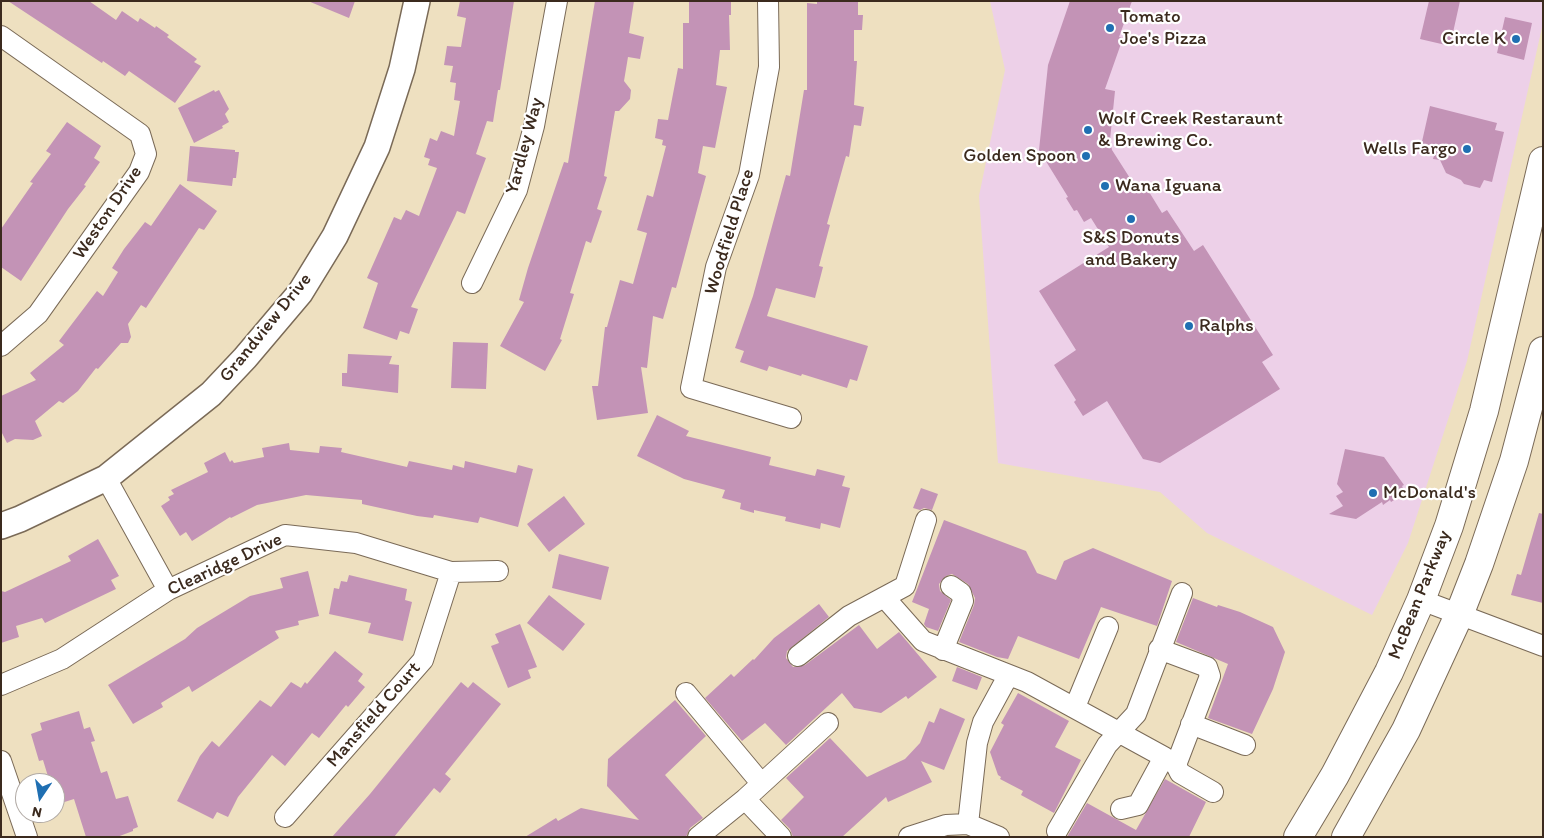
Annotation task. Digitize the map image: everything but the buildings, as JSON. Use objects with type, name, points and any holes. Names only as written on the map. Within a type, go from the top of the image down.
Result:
[{"type":"main road","name":"McBean Parkway","points":[[1298,837],[1363,724],[1421,600],[1452,518],[1484,411],[1543,162]]},
{"type":"main road","points":[[1346,837],[1406,730],[1459,615],[1479,564],[1514,461],[1543,351]]},
{"type":"street","name":"Grandview Drive","points":[[1,526],[20,519],[106,478],[211,394],[245,358],[300,293],[335,236],[377,147],[402,69],[417,1]]},
{"type":"street","name":"Yardley Way","points":[[472,284],[516,190],[534,126],[557,1]]},
{"type":"street","name":"Woodfield Place","points":[[768,1],[769,67],[749,175],[716,267],[691,388],[791,418]]},
{"type":"street","name":"Weston Drive","points":[[1,36],[140,134],[146,154],[139,172],[38,314],[1,346]]},
{"type":"street","points":[[106,478],[168,590]]},
{"type":"street","points":[[798,656],[849,616],[905,586],[926,520]]},
{"type":"street","name":"Clearidge Drive","points":[[1,684],[62,659],[168,590],[285,535],[356,543],[450,572],[498,571]]},
{"type":"street","name":"Mansfield Court","points":[[285,817],[423,660],[450,572]]},
{"type":"street","points":[[943,650],[963,601],[961,593],[951,586]]},
{"type":"street","points":[[1057,831],[1108,745],[1136,714],[1159,649],[1182,593]]},
{"type":"street","points":[[885,598],[923,642],[1027,682],[1121,732],[1170,761],[1180,773],[1213,792]]},
{"type":"street","points":[[1421,600],[1543,646]]},
{"type":"street","points":[[1075,707],[1108,627]]},
{"type":"street","points":[[1121,809],[1138,805],[1170,761],[1191,724],[1210,676],[1207,667],[1159,649]]},
{"type":"street","points":[[968,824],[977,743],[983,722],[1008,676]]},
{"type":"street","points":[[686,693],[762,783]]},
{"type":"street","points":[[698,837],[745,798],[828,723]]},
{"type":"street","points":[[1191,724],[1245,745]]},
{"type":"street","points":[[1,761],[27,837]]},
{"type":"street","points":[[745,798],[781,837]]},
{"type":"street","points":[[909,837],[946,826],[968,824],[999,837]]},
{"type":"shaded area","points":[[990,1],[1543,1],[1543,23],[1467,361],[1408,543],[1372,615],[1207,533],[1160,492],[998,463],[979,196],[1005,70]]},
{"type":"place","name":"Tomato Joe's Pizza","points":[[1110,28]]},
{"type":"place","name":"Circle K","points":[[1516,39]]},
{"type":"place","name":"Wolf Creek Restaraunt & Brewing Co.","points":[[1088,130]]},
{"type":"place","name":"Wells Fargo","points":[[1467,149]]},
{"type":"place","name":"Golden Spoon","points":[[1086,156]]},
{"type":"place","name":"Wana Iguana","points":[[1105,186]]},
{"type":"place","name":"S&S Donuts and Bakery","points":[[1131,219]]},
{"type":"place","name":"Ralphs","points":[[1189,326]]},
{"type":"place","name":"McDonald's","points":[[1373,493]]}]
